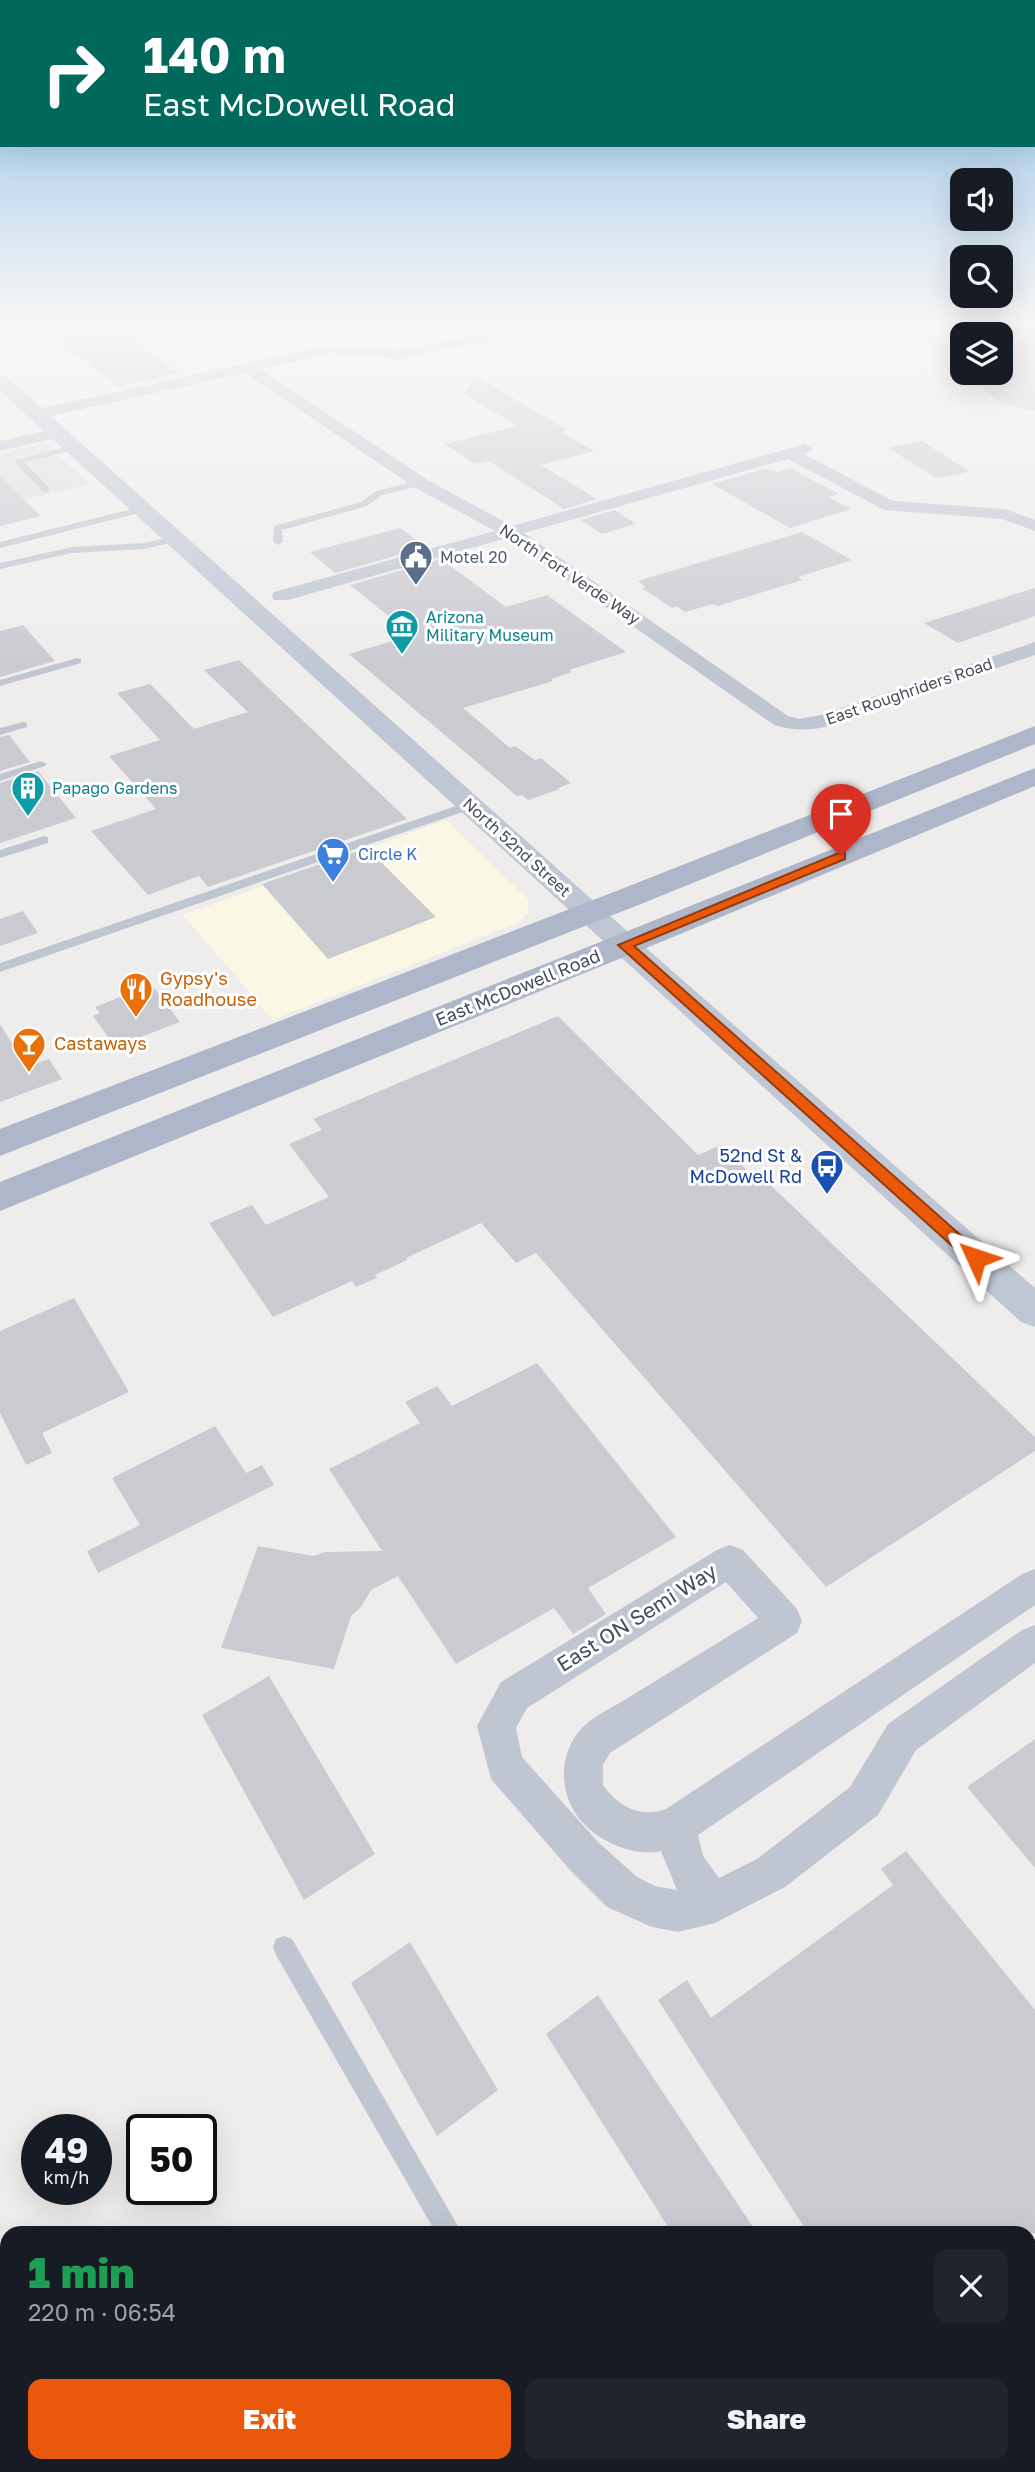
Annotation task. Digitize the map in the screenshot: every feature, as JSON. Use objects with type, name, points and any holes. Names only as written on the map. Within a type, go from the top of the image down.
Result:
[{"type":"main road","name":"North 52nd Street","points":[[67,440],[625,945],[1035,1311]]},
{"type":"main road","points":[[0,1143],[590,913],[1035,734]]},
{"type":"main road","name":"East McDowell Road","points":[[0,1197],[1035,776]]},
{"type":"street","name":"North Fort Verde Way","points":[[355,439],[420,483],[510,532],[781,721]]},
{"type":"street","points":[[0,446],[67,440]]},
{"type":"street","points":[[281,596],[798,451],[867,496],[890,506],[1004,514],[1035,526]]},
{"type":"street","name":"East Roughriders Road","points":[[781,721],[799,725],[825,721],[1035,648]]},
{"type":"street","name":"East ON Semi Way","points":[[1035,1585],[676,1826],[652,1833],[629,1830],[614,1823],[599,1811],[587,1794],[582,1776],[583,1761],[596,1740],[784,1621],[730,1561],[514,1695],[496,1726],[505,1766],[584,1856],[622,1892],[652,1906],[678,1911],[715,1902],[771,1873],[864,1801],[902,1737],[1035,1642]]},
{"type":"street","points":[[676,1826],[680,1853],[700,1891],[715,1902]]},
{"type":"lane","points":[[46,490],[18,461],[67,440]]},
{"type":"lane","points":[[278,542],[277,528],[365,504],[379,494],[420,483]]},
{"type":"lane","points":[[0,545],[144,509]]},
{"type":"lane","points":[[0,566],[72,550],[144,546],[176,538]]},
{"type":"lane","points":[[0,683],[78,661]]},
{"type":"lane","points":[[0,732],[23,725]]},
{"type":"lane","points":[[0,778],[41,764]]},
{"type":"lane","points":[[0,968],[470,805]]},
{"type":"lane","points":[[0,854],[44,841]]},
{"type":"lane","points":[[284,1947],[446,2226]]},
{"type":"shaded area","points":[[44,443],[90,484],[0,505],[0,453]]},
{"type":"shaded area","points":[[446,820],[528,899],[528,913],[519,922],[273,1020],[183,915]]},
{"type":"building","points":[[464,439],[574,439],[594,451],[541,465],[597,499],[564,509],[489,461],[475,464],[445,444]]},
{"type":"building","points":[[922,441],[970,472],[936,478],[888,448]]},
{"type":"building","points":[[790,468],[839,494],[828,497],[851,509],[790,528],[712,484],[764,469],[778,472]]},
{"type":"building","points":[[0,476],[41,516],[0,526]]},
{"type":"building","points":[[615,510],[636,524],[602,534],[581,520]]},
{"type":"building","points":[[400,528],[426,547],[335,573],[310,552]]},
{"type":"building","points":[[802,532],[852,560],[798,577],[803,580],[718,606],[713,604],[685,612],[676,606],[672,608],[642,588],[646,587],[638,581]]},
{"type":"building","points":[[441,559],[506,607],[547,595],[626,652],[569,670],[572,672],[551,679],[553,681],[463,708],[510,748],[515,746],[535,760],[541,758],[571,783],[528,800],[522,795],[517,796],[349,654],[412,635],[350,585]]},
{"type":"building","points":[[1035,588],[1035,616],[958,643],[924,623]]},
{"type":"building","points":[[23,625],[55,661],[0,677],[0,631]]},
{"type":"building","points":[[239,660],[407,819],[208,887],[199,876],[148,895],[91,831],[156,809],[109,756],[160,740],[117,693],[150,684],[194,729],[248,712],[204,670]]},
{"type":"building","points":[[9,735],[30,762],[0,771],[0,737]]},
{"type":"building","points":[[38,771],[76,818],[0,843],[0,783]]},
{"type":"building","points":[[367,848],[436,917],[328,959],[262,884]]},
{"type":"building","points":[[23,911],[38,933],[0,946],[0,919]]},
{"type":"building","name":"Gypsy's Roadhouse","points":[[155,989],[180,1022],[115,1047],[93,1016],[100,1013],[95,1007],[125,995],[128,999]]},
{"type":"building","points":[[558,1016],[698,1155],[721,1145],[758,1181],[763,1178],[1035,1437],[1035,1451],[826,1587],[536,1253],[516,1263],[481,1223],[406,1258],[407,1260],[375,1275],[377,1278],[356,1287],[352,1281],[273,1317],[209,1223],[252,1205],[266,1225],[329,1197],[289,1144],[322,1130],[313,1119]]},
{"type":"building","name":"Castaways","points":[[0,1024],[26,1067],[49,1059],[62,1079],[0,1102]]},
{"type":"building","points":[[74,1298],[129,1392],[42,1433],[52,1453],[26,1465],[0,1413],[0,1331]]},
{"type":"building","points":[[537,1363],[676,1537],[588,1588],[606,1614],[573,1634],[554,1608],[456,1664],[398,1576],[371,1590],[361,1607],[351,1616],[334,1669],[221,1648],[258,1546],[313,1556],[325,1552],[382,1551],[329,1469],[420,1423],[405,1402],[437,1386],[452,1406]]},
{"type":"building","points":[[215,1426],[246,1473],[262,1465],[274,1485],[98,1573],[87,1551],[140,1525],[112,1478]]},
{"type":"building","points":[[269,1676],[375,1854],[304,1900],[202,1715]]},
{"type":"building","points":[[1035,1739],[1035,1868],[967,1787]]},
{"type":"building","points":[[906,1851],[1035,2010],[1035,2226],[803,2226],[658,2000],[687,1980],[711,2018],[893,1885],[881,1869]]},
{"type":"building","points":[[410,1942],[498,2090],[437,2136],[351,1983]]},
{"type":"building","points":[[598,1995],[752,2226],[668,2226],[546,2034]]},
{"type":"place","name":"Motel 20","points":[[416,587]]},
{"type":"place","name":"Arizona Military Museum","points":[[402,656]]},
{"type":"place","name":"Papago Gardens","points":[[28,818]]},
{"type":"place","name":"Circle K","points":[[333,884]]},
{"type":"place","name":"Gypsy's Roadhouse","points":[[136,1019]]},
{"type":"place","name":"Castaways","points":[[29,1074]]},
{"type":"place","name":"52nd St & McDowell Rd","points":[[827,1196]]},
{"type":"route","points":[[841,856],[625,945],[976,1258]]}]
